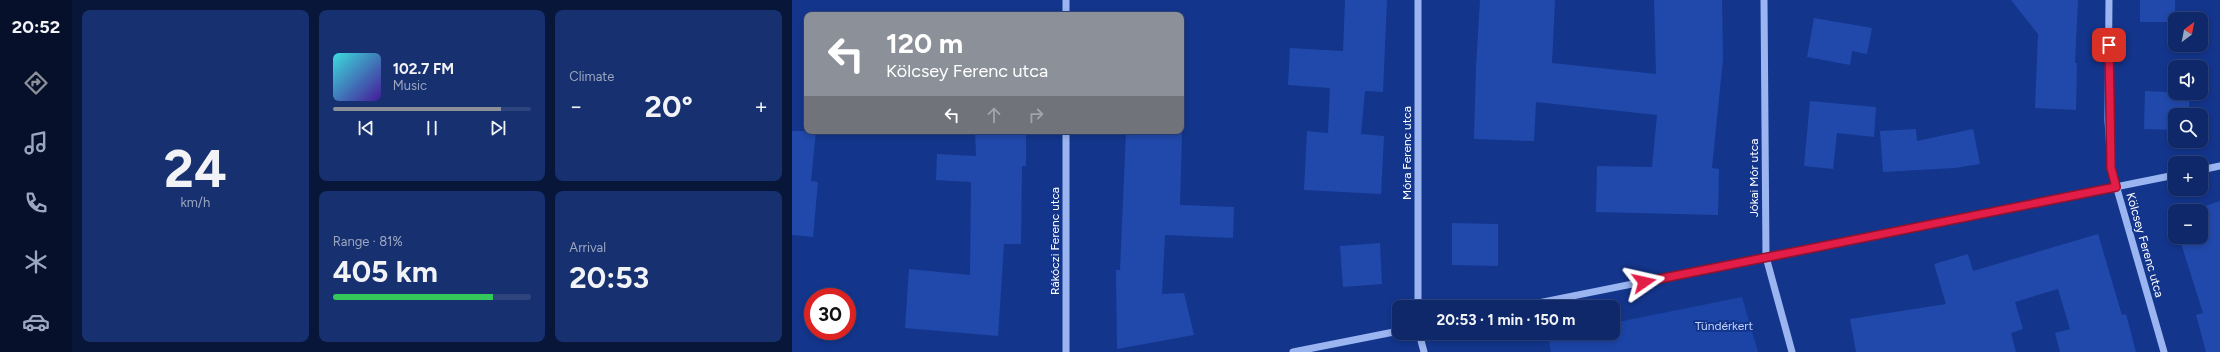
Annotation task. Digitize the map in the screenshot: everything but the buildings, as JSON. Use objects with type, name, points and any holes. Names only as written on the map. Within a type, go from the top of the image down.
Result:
[{"type":"street","points":[[1066,0],[1066,12]]},
{"type":"street","name":"Móra Ferenc utca","points":[[1418,0],[1418,300]]},
{"type":"street","name":"Jókai Mór utca","points":[[1764,0],[1766,257],[1792,352]]},
{"type":"street","name":"Kölcsey Ferenc utca","points":[[2109,0],[2108,120],[2111,168],[2164,352]]},
{"type":"street","name":"Rákóczi Ferenc utca","points":[[1066,134],[1066,352]]},
{"type":"street","points":[[2208,169],[2220,166]]},
{"type":"street","points":[[1553,300],[2168,176]]},
{"type":"street","points":[[1293,352],[1392,332]]},
{"type":"street","points":[[1421,340],[1424,352]]},
{"type":"green space","name":"Tündérkert","points":[[1742,297],[1758,352],[1551,352],[1549,340],[1620,340],[1620,322]]},
{"type":"route","points":[[1644,282],[2116,187],[2111,168],[2108,120],[2109,45]]}]
